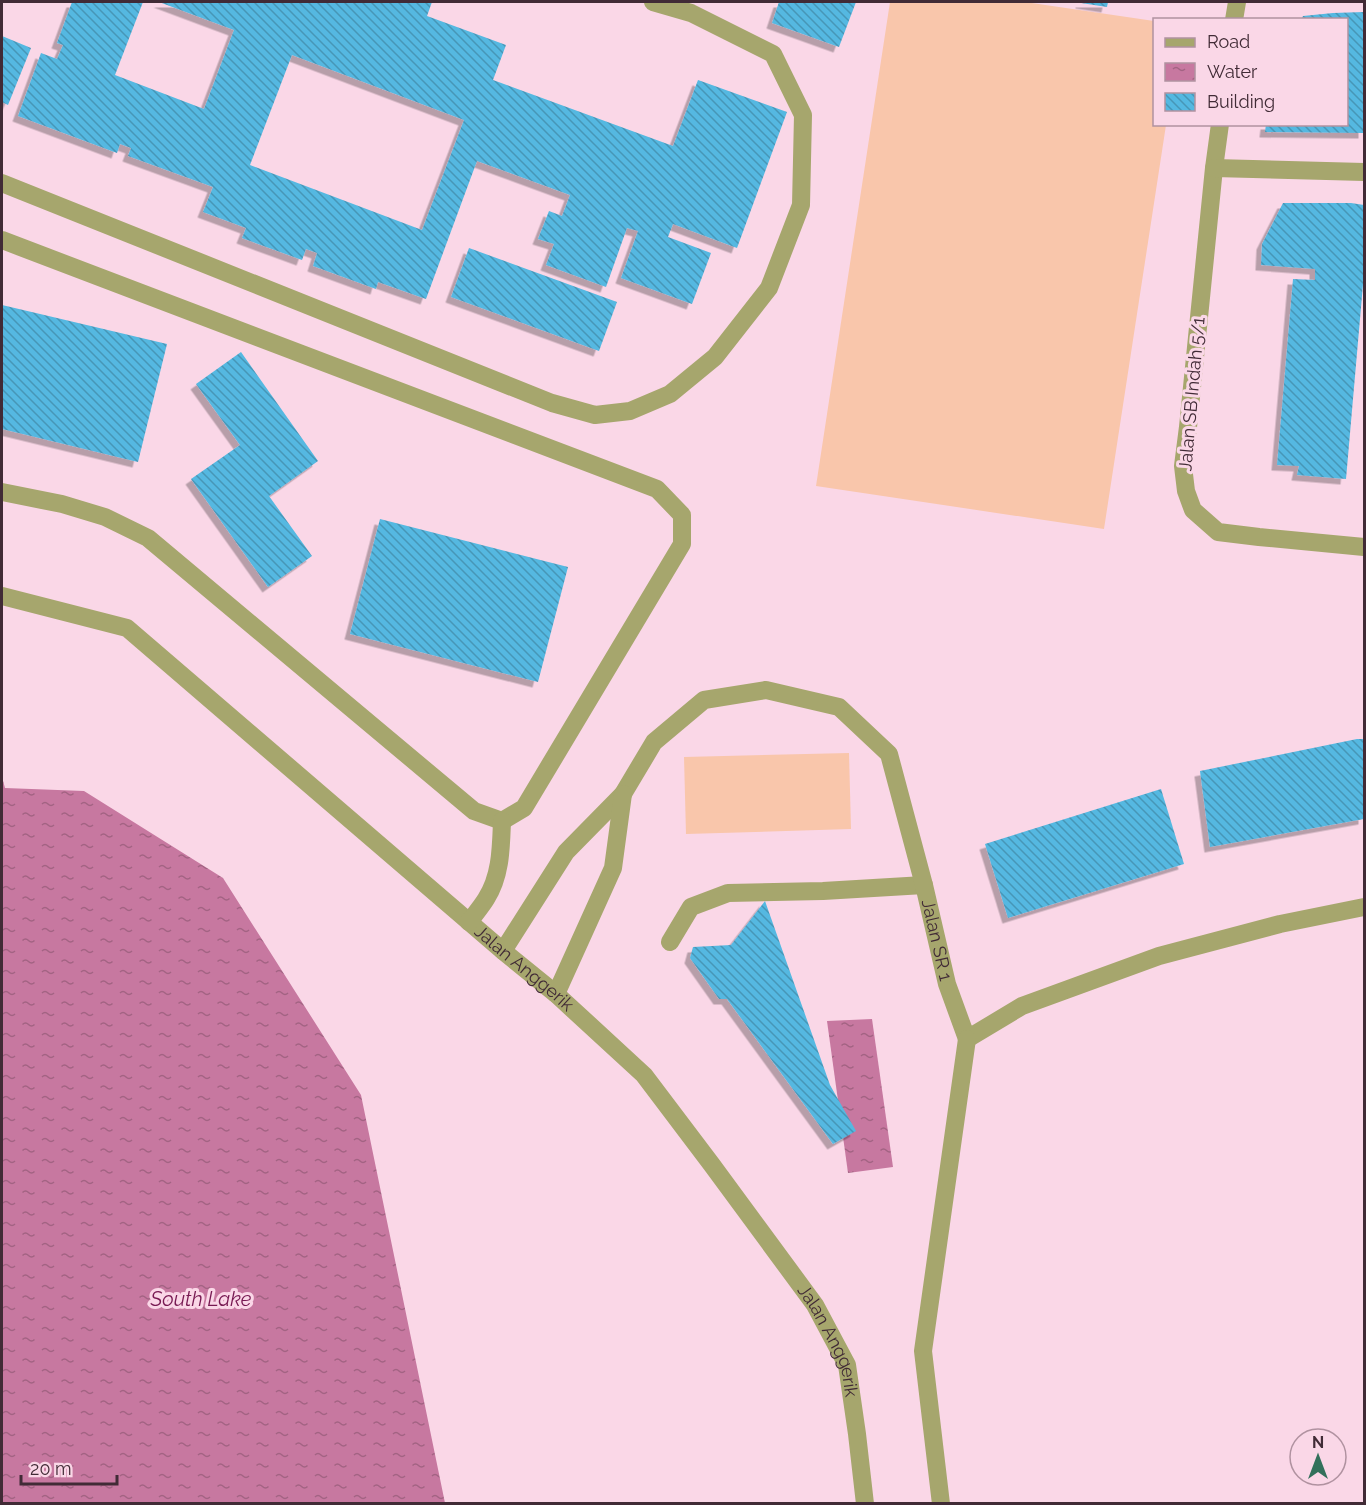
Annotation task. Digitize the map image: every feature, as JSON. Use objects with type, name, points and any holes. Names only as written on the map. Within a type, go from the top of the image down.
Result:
[{"type":"street","points":[[2,183],[552,403],[596,416],[630,411],[670,394],[715,357],[769,288],[801,205],[803,115],[773,54],[691,13],[653,2]]},
{"type":"street","points":[[1234,18],[1237,2]]},
{"type":"street","name":"Jalan SB Indah 5/1","points":[[1220,126],[1183,466],[1186,491],[1193,510],[1218,532],[1365,547]]},
{"type":"street","points":[[1214,168],[1365,172]]},
{"type":"street","points":[[2,240],[657,489],[682,516],[682,544],[525,808],[502,821],[474,811],[148,538],[105,517],[62,504],[2,492]]},
{"type":"street","name":"Jalan Anggerik","points":[[2,596],[127,628],[556,994],[644,1075],[815,1305],[847,1365],[865,1503]]},
{"type":"street","name":"Jalan SR 1","points":[[623,794],[654,742],[704,700],[766,690],[839,707],[888,754],[924,885],[947,984],[967,1039]]},
{"type":"street","points":[[503,951],[566,852],[623,794]]},
{"type":"street","points":[[556,994],[613,868],[623,794]]},
{"type":"street","points":[[469,922],[487,898],[496,876],[501,851],[502,821]]},
{"type":"street","points":[[670,942],[691,907],[728,892],[824,891],[924,885]]},
{"type":"street","points":[[941,1503],[923,1351],[967,1039],[1022,1006],[1160,956],[1281,924],[1365,907]]},
{"type":"shaded area","points":[[890,2],[1025,2],[1153,21],[1153,126],[1166,126],[1104,529],[816,486]]},
{"type":"shaded area","points":[[849,753],[851,829],[686,834],[684,757]]},
{"type":"water","name":"South Lake","points":[[2,777],[5,788],[84,791],[223,878],[361,1095],[445,1503],[2,1503]]},
{"type":"water","points":[[872,1019],[893,1167],[848,1173],[827,1021]]},
{"type":"building","points":[[72,2],[143,2],[115,75],[204,109],[234,30],[159,2],[432,2],[427,16],[506,45],[493,80],[673,146],[698,80],[787,112],[737,248],[673,224],[668,237],[711,253],[692,304],[621,278],[638,231],[627,228],[606,287],[546,265],[554,244],[538,239],[549,211],[562,216],[570,195],[477,161],[426,299],[378,282],[376,289],[313,266],[317,253],[306,249],[302,260],[242,238],[246,228],[203,212],[213,187],[128,156],[131,148],[120,144],[117,153],[18,116],[41,53],[57,59],[63,45],[57,43]],"holes":[[[292,55],[464,120],[422,230],[250,165]]]},
{"type":"building","points":[[779,2],[856,2],[839,47],[772,23]]},
{"type":"building","points":[[1081,2],[1108,2],[1107,7]]},
{"type":"building","points":[[1364,12],[1364,133],[1265,132],[1266,126],[1348,126],[1348,18],[1302,18],[1303,16]]},
{"type":"building","points":[[2,36],[31,48],[8,105],[2,102]]},
{"type":"building","points":[[1283,203],[1364,205],[1364,273],[1346,479],[1297,475],[1299,466],[1277,465],[1293,279],[1315,280],[1315,269],[1261,265],[1262,244]]},
{"type":"building","points":[[469,248],[617,302],[599,351],[451,297]]},
{"type":"building","points":[[2,305],[167,344],[138,462],[2,429]]},
{"type":"building","points":[[241,352],[318,461],[269,496],[312,556],[268,587],[191,479],[240,445],[196,384]]},
{"type":"building","points":[[380,519],[568,567],[538,682],[350,634]]},
{"type":"building","points":[[1364,739],[1364,819],[1210,847],[1200,771]]},
{"type":"building","points":[[1161,789],[1184,864],[1008,918],[985,844]]},
{"type":"building","points":[[765,901],[830,1085],[856,1131],[833,1144],[727,999],[719,999],[690,958],[693,947],[731,945]]}]
